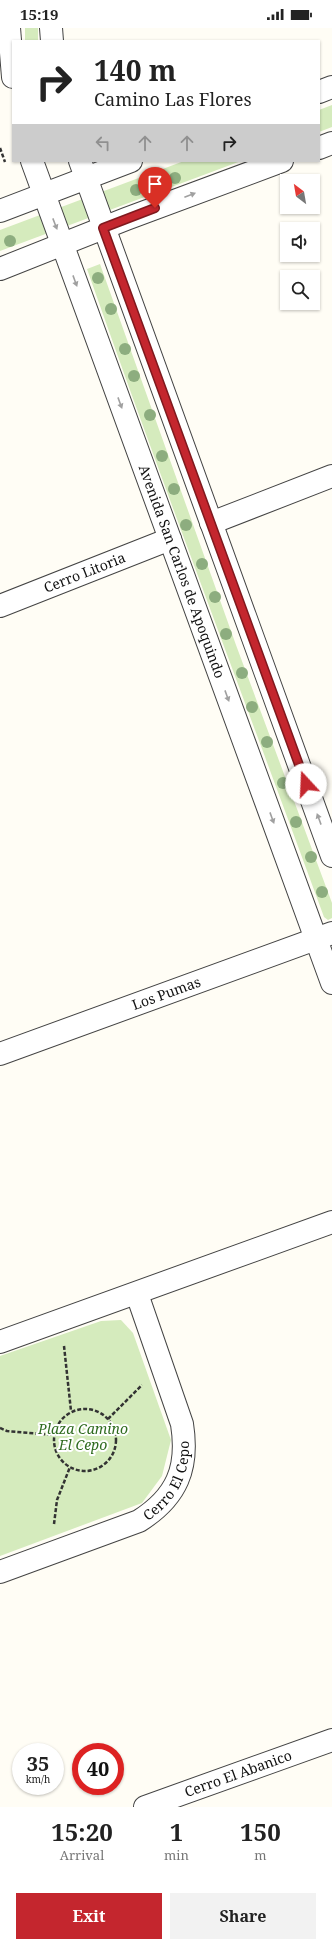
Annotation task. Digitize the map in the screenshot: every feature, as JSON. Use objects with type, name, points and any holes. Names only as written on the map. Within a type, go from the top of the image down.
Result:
[{"type":"street","points":[[9,28],[12,66]]},
{"type":"street","points":[[51,28],[52,40]]},
{"type":"street","points":[[320,92],[332,87]]},
{"type":"street","points":[[320,148],[332,143]]},
{"type":"street","name":"Avenida San Carlos de Apoquindo","points":[[32,162],[170,539],[324,936],[332,983]]},
{"type":"street","points":[[0,212],[43,194],[83,170],[126,162]]},
{"type":"street","points":[[0,270],[103,228],[279,162]]},
{"type":"street","points":[[83,170],[332,856]]},
{"type":"street","points":[[211,524],[332,476]]},
{"type":"street","name":"Cerro Litoria","points":[[0,606],[170,539]]},
{"type":"street","name":"Los Pumas","points":[[0,1054],[324,936]]},
{"type":"street","points":[[0,1342],[332,1222]]},
{"type":"street","name":"Cerro El Cepo","points":[[0,1572],[139,1521],[153,1512],[173,1490],[180,1474],[184,1458],[185,1441],[182,1424],[136,1294]]},
{"type":"street","name":"Cerro El Abanico","points":[[145,1807],[332,1740]]},
{"type":"path","points":[[61,1320],[71,1411]]},
{"type":"path","points":[[108,1419],[161,1364]]},
{"type":"path","points":[[81,1408],[91,1409],[100,1412],[108,1419],[114,1427],[116,1437],[115,1447],[111,1457],[104,1465],[94,1470],[84,1472],[64,1464],[57,1456],[53,1446],[53,1435],[57,1425],[63,1417],[71,1411],[81,1408]]},
{"type":"path","points":[[0,1428],[7,1431],[53,1435]]},
{"type":"path","points":[[51,1553],[57,1500],[70,1467]]},
{"type":"green space","points":[[25,28],[38,28],[38,40],[25,40]]},
{"type":"green space","points":[[332,105],[332,127],[320,132],[320,110]]},
{"type":"green space","points":[[181,162],[238,162],[0,251],[0,230]]},
{"type":"green space","points":[[100,264],[236,645],[332,903],[332,918],[328,920],[324,917],[87,269]]},
{"type":"green space","name":"Plaza Camino El Cepo","points":[[121,1320],[133,1333],[171,1440],[162,1476],[142,1503],[0,1556],[0,1356],[101,1321]]},
{"type":"route","points":[[155,208],[103,228],[306,784]]}]
